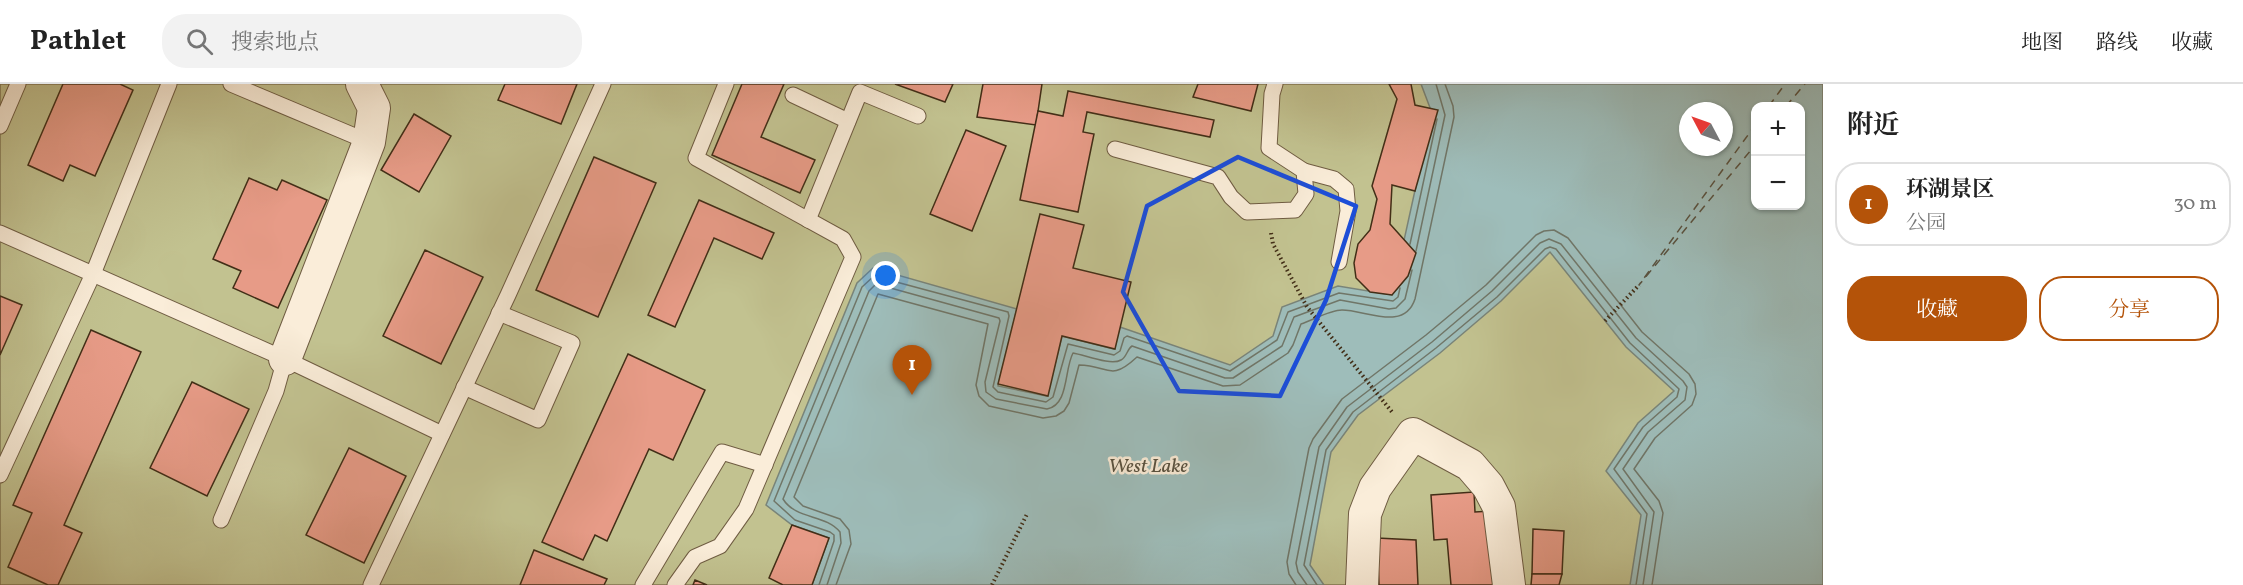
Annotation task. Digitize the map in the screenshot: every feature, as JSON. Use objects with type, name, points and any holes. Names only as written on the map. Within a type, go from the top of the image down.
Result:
[{"type":"street","points":[[285,359],[369,142],[374,108],[362,84]]},
{"type":"street","points":[[1362,585],[1365,513],[1375,488],[1413,434],[1470,465],[1488,486],[1499,507],[1509,585]]},
{"type":"lane","points":[[0,126],[18,84]]},
{"type":"lane","points":[[0,475],[93,274],[169,84]]},
{"type":"lane","points":[[231,84],[369,142]]},
{"type":"lane","points":[[371,585],[499,313],[603,84]]},
{"type":"lane","points":[[675,585],[696,557],[720,546],[746,509],[853,257],[843,239],[696,158],[726,84]]},
{"type":"lane","points":[[1275,84],[1272,94],[1269,148],[1304,171],[1334,179],[1346,189],[1348,212],[1339,262]]},
{"type":"lane","points":[[808,220],[860,92],[918,116]]},
{"type":"lane","points":[[793,95],[848,121]]},
{"type":"lane","points":[[1115,149],[1218,177],[1231,198],[1247,212],[1295,210],[1306,194],[1304,171]]},
{"type":"lane","points":[[0,233],[285,359],[442,434]]},
{"type":"lane","points":[[464,387],[538,420],[572,343],[499,313]]},
{"type":"lane","points":[[221,520],[276,391],[285,359]]},
{"type":"lane","points":[[643,585],[722,452],[765,465]]},
{"type":"path","points":[[1268,212],[1273,244],[1306,307],[1393,412]]},
{"type":"path","points":[[1605,321],[1639,285]]},
{"type":"path","points":[[992,585],[1027,514]]},
{"type":"highlighted area","points":[[1238,157],[1356,206],[1326,300],[1280,396],[1179,391],[1123,292],[1147,206]]},
{"type":"green space","points":[[0,84],[1823,84],[1823,585],[0,585]]},
{"type":"water","name":"West Lake","points":[[1421,84],[1823,84],[1823,585],[1630,585],[1641,515],[1606,471],[1638,423],[1674,391],[1626,347],[1550,252],[1501,301],[1440,353],[1358,415],[1331,452],[1310,565],[1324,585],[812,585],[829,538],[792,525],[766,505],[857,283],[873,268],[1017,309],[998,386],[1047,396],[1062,336],[1114,349],[1120,327],[1230,365],[1273,336],[1282,307],[1338,286],[1392,295],[1432,113]]},
{"type":"building","points":[[63,84],[120,84],[133,90],[95,176],[70,165],[63,181],[28,165]]},
{"type":"building","points":[[505,84],[577,84],[561,124],[498,100]]},
{"type":"building","points":[[742,84],[784,84],[761,137],[815,160],[800,193],[712,155]]},
{"type":"building","points":[[895,84],[953,84],[945,102]]},
{"type":"building","points":[[983,84],[1042,84],[1036,125],[977,117]]},
{"type":"building","points":[[1198,84],[1258,84],[1251,111],[1193,97]]},
{"type":"building","points":[[1389,84],[1411,84],[1415,105],[1438,110],[1415,191],[1392,185],[1390,224],[1416,253],[1408,276],[1392,295],[1370,292],[1356,278],[1354,263],[1358,244],[1370,230],[1377,199],[1372,186],[1397,99]]},
{"type":"building","points":[[1068,91],[1214,120],[1210,137],[1087,112],[1083,132],[1094,134],[1078,212],[1020,200],[1038,111],[1063,116]]},
{"type":"building","points":[[414,114],[451,136],[419,192],[381,170]]},
{"type":"building","points":[[966,130],[1006,146],[972,231],[930,214]]},
{"type":"building","points":[[594,157],[656,183],[598,317],[536,290]]},
{"type":"building","points":[[249,178],[277,190],[282,180],[327,200],[278,308],[233,288],[241,271],[213,259]]},
{"type":"building","points":[[699,200],[774,233],[762,259],[714,238],[675,327],[648,315]]},
{"type":"building","points":[[1040,214],[1084,225],[1073,268],[1131,282],[1115,349],[1062,336],[1048,396],[998,384]]},
{"type":"building","points":[[425,250],[483,277],[441,364],[383,336]]},
{"type":"building","points":[[0,296],[22,305],[0,355]]},
{"type":"building","points":[[91,330],[141,352],[64,525],[82,533],[58,585],[48,585],[8,567],[32,513],[13,505]]},
{"type":"building","points":[[628,354],[705,390],[673,460],[649,449],[607,541],[595,535],[583,560],[542,542]]},
{"type":"building","points":[[192,382],[249,409],[207,496],[150,468]]},
{"type":"building","points":[[349,448],[406,476],[364,563],[306,535]]},
{"type":"building","points":[[1474,492],[1475,512],[1491,511],[1495,585],[1451,585],[1447,539],[1434,540],[1431,495]]},
{"type":"building","points":[[792,525],[829,538],[812,585],[783,585],[769,578]]},
{"type":"building","points":[[1533,529],[1564,531],[1562,574],[1532,574]]},
{"type":"building","points":[[1377,538],[1416,540],[1418,585],[1379,585]]},
{"type":"building","points":[[534,550],[607,579],[604,585],[520,585]]},
{"type":"building","points":[[1532,574],[1562,574],[1559,585],[1531,585]]},
{"type":"building","points":[[695,580],[707,585],[693,585]]},
{"type":"ferry route","points":[[1772,102],[1785,84]]},
{"type":"ferry route","points":[[1789,102],[1805,84]]},
{"type":"ferry route","points":[[1751,131],[1639,285],[1751,150]]},
{"type":"place","name":"环湖景区","points":[[912,395]]}]
